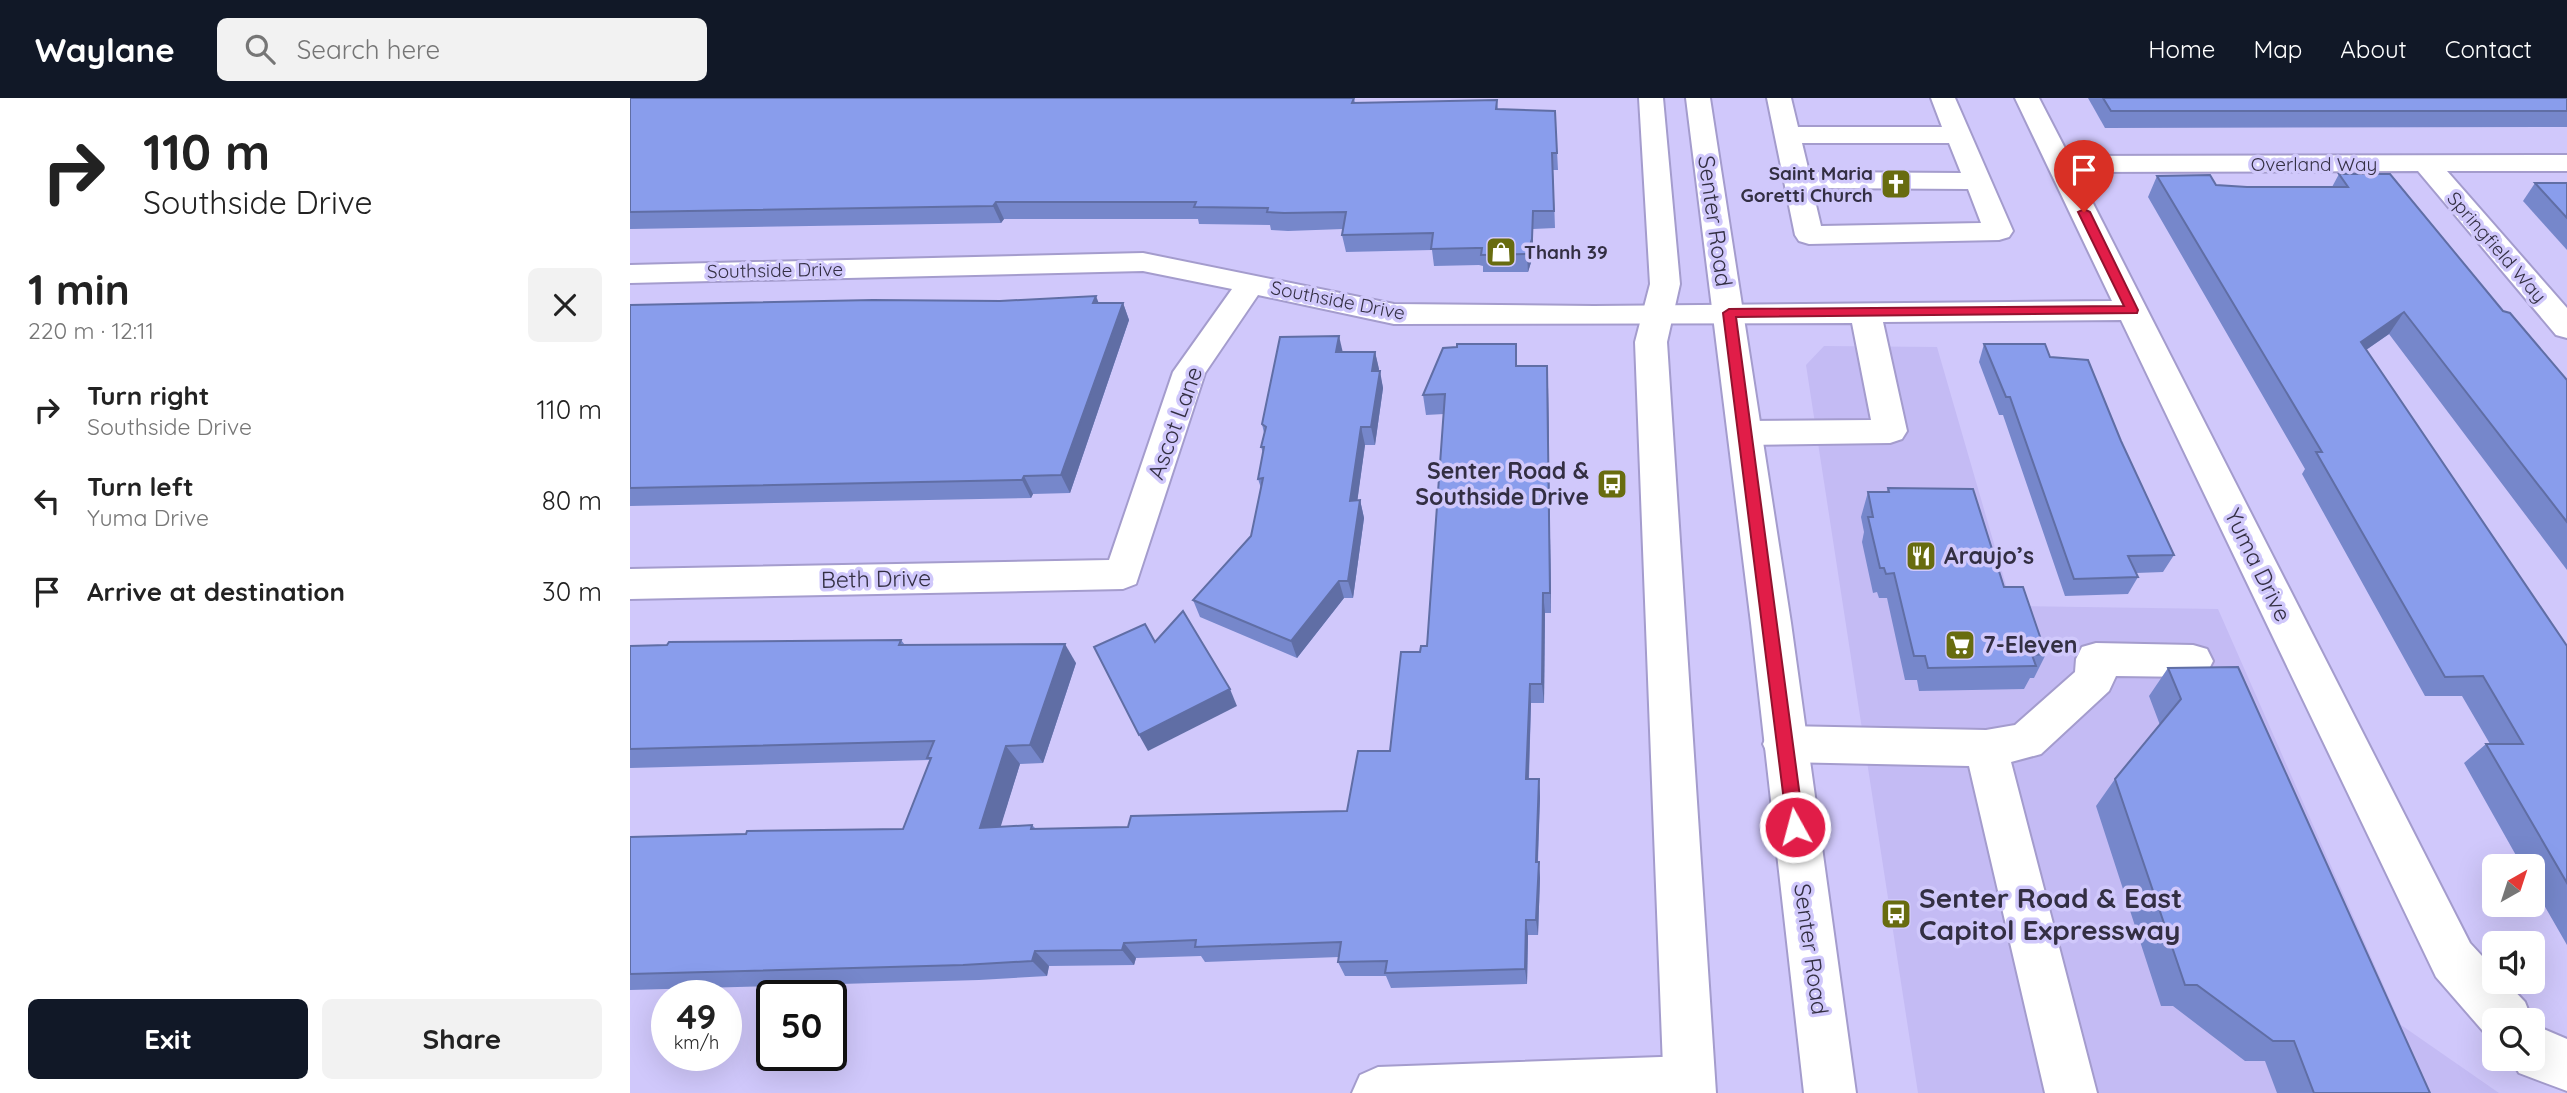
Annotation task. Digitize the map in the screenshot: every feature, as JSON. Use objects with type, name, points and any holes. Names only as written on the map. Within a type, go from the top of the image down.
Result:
[{"type":"street","points":[[1378,1093],[1690,1087],[1651,342],[1665,284],[1651,98]]},
{"type":"street","name":"Senter Road","points":[[1698,98],[1745,433],[1830,1093]]},
{"type":"street","points":[[1779,98],[1810,235],[1999,231],[1943,98]]},
{"type":"street","name":"Yuma Drive","points":[[2028,98],[2453,960],[2499,1008]]},
{"type":"street","points":[[1787,135],[1959,135]]},
{"type":"street","name":"Overland Way","points":[[2060,164],[2567,163]]},
{"type":"street","name":"Springfield Way","points":[[2427,165],[2567,328]]},
{"type":"street","points":[[1797,180],[1978,181]]},
{"type":"street","name":"Southside Drive","points":[[630,274],[1143,262],[1394,314],[1659,315],[2132,310]]},
{"type":"street","name":"Ascot Lane","points":[[1123,574],[1189,372],[1251,284]]},
{"type":"street","points":[[1745,433],[1890,431],[1865,312]]},
{"type":"street","name":"Beth Drive","points":[[630,584],[1123,574]]},
{"type":"street","points":[[1784,744],[1986,748],[2026,741],[2095,679],[2096,659],[2193,661]]},
{"type":"street","points":[[1986,748],[2071,1093]]},
{"type":"shaded area","points":[[1824,346],[1937,347],[2012,606],[2218,609],[2401,1025],[2499,1093],[1918,1093],[1806,365]]},
{"type":"building","points":[[630,98],[1354,98],[1352,103],[1497,100],[1496,109],[1555,111],[1557,153],[1552,153],[1554,211],[1533,211],[1532,239],[1527,254],[1481,255],[1482,248],[1431,249],[1433,233],[1342,235],[1346,212],[1284,213],[1267,212],[1268,208],[1194,207],[1196,202],[996,202],[993,206],[630,212]]},
{"type":"building","points":[[2103,98],[2567,98],[2567,111],[2111,111]]},
{"type":"building","points":[[2339,174],[2390,174],[2503,311],[2510,313],[2567,380],[2567,522],[2404,312],[2361,342],[2567,646],[2567,883],[2486,744],[2523,744],[2483,676],[2445,677],[2316,452],[2322,452],[2157,176],[2210,175],[2216,185],[2247,187],[2348,187]]},
{"type":"building","points":[[2535,183],[2567,183],[2567,218]]},
{"type":"building","points":[[1096,296],[1093,303],[1123,303],[1061,475],[1024,476],[1022,480],[630,488],[630,305],[873,300],[1000,301]]},
{"type":"building","points":[[1339,336],[1336,352],[1375,352],[1372,371],[1380,371],[1371,427],[1361,427],[1350,501],[1360,500],[1348,581],[1339,581],[1291,641],[1193,600],[1251,536],[1263,478],[1258,479],[1266,427],[1262,424],[1280,337]]},
{"type":"building","points":[[1457,344],[1516,344],[1516,366],[1547,366],[1550,593],[1543,593],[1542,684],[1530,684],[1526,779],[1539,779],[1536,862],[1539,862],[1536,920],[1526,920],[1525,969],[1385,973],[1387,961],[1338,962],[1341,942],[1195,947],[1196,940],[1124,943],[1122,950],[1035,951],[1032,961],[630,974],[630,837],[746,834],[747,831],[903,829],[931,758],[927,758],[934,741],[630,749],[630,646],[667,645],[669,642],[901,640],[899,645],[1065,644],[1030,745],[1006,746],[980,828],[1032,825],[1031,829],[1128,827],[1131,816],[1347,811],[1358,751],[1390,751],[1401,652],[1420,652],[1421,646],[1427,646],[1445,394],[1423,395],[1443,348],[1457,347]]},
{"type":"building","points":[[1984,344],[2045,344],[2050,357],[2088,360],[2121,441],[2174,555],[2128,556],[2138,577],[2074,579],[2010,397],[2006,397]]},
{"type":"building","points":[[1888,488],[1973,489],[2004,587],[2023,587],[2046,654],[2032,655],[2036,666],[1928,668],[1925,656],[1914,656],[1894,573],[1886,574],[1884,568],[1880,568],[1868,517],[1873,517],[1868,492],[1889,492]]},
{"type":"building","points":[[1183,611],[1230,689],[1139,735],[1094,647],[1145,624],[1155,642]]},
{"type":"building","points":[[2238,667],[2430,1093],[2314,1093],[2294,1041],[2273,1041],[2197,985],[2185,985],[2115,779],[2181,699],[2168,668]]},
{"type":"place","name":"Saint Maria Goretti Church","points":[[1896,184]]},
{"type":"place","name":"Thanh 39","points":[[1501,252]]},
{"type":"place","name":"Senter Road & Southside Drive","points":[[1612,484]]},
{"type":"place","name":"Araujo’s","points":[[1921,556]]},
{"type":"place","name":"7-Eleven","points":[[1960,645]]},
{"type":"place","name":"Senter Road & East Capitol Expressway","points":[[1896,914]]},
{"type":"route","points":[[1795,827],[1771,623],[1729,313],[2132,310],[2084,212]]}]
